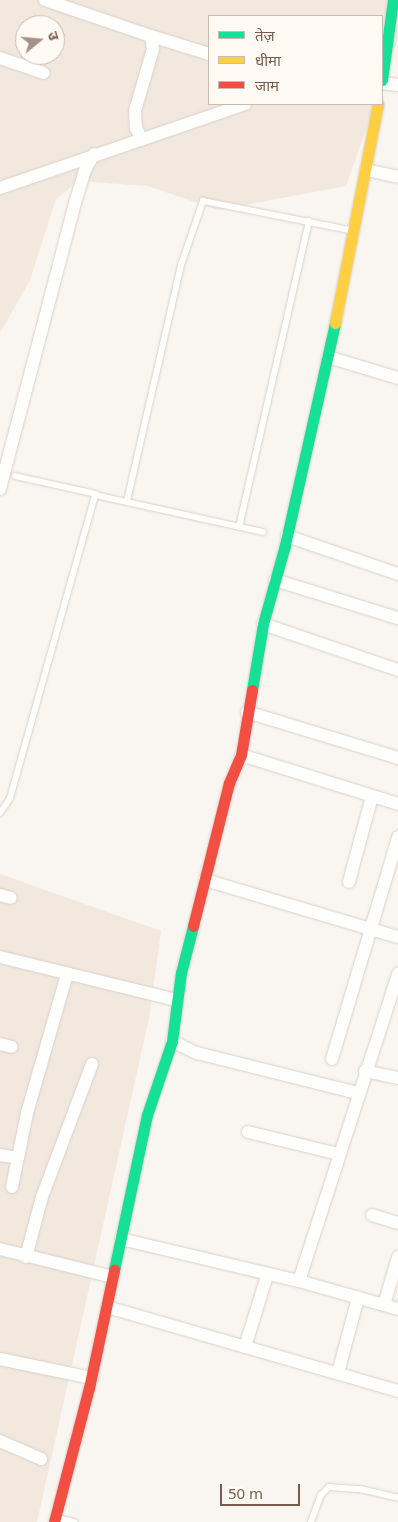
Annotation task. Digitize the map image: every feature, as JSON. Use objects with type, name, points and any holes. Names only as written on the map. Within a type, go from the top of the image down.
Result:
[{"type":"street","points":[[45,0],[208,54]]},
{"type":"street","points":[[383,77],[389,54],[392,0]]},
{"type":"street","points":[[142,140],[136,128],[135,111],[153,49],[151,36]]},
{"type":"street","points":[[0,58],[44,73]]},
{"type":"street","points":[[383,81],[398,85]]},
{"type":"street","points":[[0,188],[94,154],[142,140],[241,105]]},
{"type":"street","points":[[54,1520],[92,1378],[147,1115],[172,1041],[181,973],[229,783],[241,755],[263,624],[287,536],[328,357],[355,231],[378,105]]},
{"type":"street","points":[[0,489],[76,203],[86,168],[94,154]]},
{"type":"street","points":[[366,170],[398,177]]},
{"type":"street","points":[[328,357],[398,378]]},
{"type":"street","points":[[287,536],[398,574]]},
{"type":"street","points":[[275,580],[398,618]]},
{"type":"street","points":[[263,624],[398,670]]},
{"type":"street","points":[[247,712],[398,758]]},
{"type":"street","points":[[241,755],[398,804]]},
{"type":"street","points":[[349,882],[372,796]]},
{"type":"street","points":[[332,1059],[398,836]]},
{"type":"street","points":[[205,880],[398,937]]},
{"type":"street","points":[[0,957],[177,1000]]},
{"type":"street","points":[[12,1187],[27,1112],[66,974]]},
{"type":"street","points":[[299,1281],[338,1154],[398,974]]},
{"type":"street","points":[[172,1041],[197,1053],[358,1093]]},
{"type":"street","points":[[26,1257],[42,1197],[92,1064]]},
{"type":"street","points":[[366,1071],[398,1078]]},
{"type":"street","points":[[248,1132],[338,1154]]},
{"type":"street","points":[[0,1154],[18,1158]]},
{"type":"street","points":[[372,1215],[398,1224]]},
{"type":"street","points":[[121,1240],[267,1276],[299,1281],[398,1309]]},
{"type":"street","points":[[0,1250],[113,1277]]},
{"type":"street","points":[[384,1305],[398,1257]]},
{"type":"street","points":[[245,1347],[267,1276]]},
{"type":"street","points":[[338,1374],[358,1298]]},
{"type":"street","points":[[107,1307],[398,1391]]},
{"type":"street","points":[[0,1359],[92,1378]]},
{"type":"street","points":[[0,1441],[41,1459]]},
{"type":"lane","points":[[127,501],[181,265],[199,206],[205,200],[214,201],[355,231]]},
{"type":"lane","points":[[240,527],[309,221]]},
{"type":"lane","points":[[15,476],[263,532]]},
{"type":"lane","points":[[0,813],[10,798],[96,494]]},
{"type":"lane","points":[[310,1522],[321,1495],[330,1487],[360,1488],[398,1498]]},
{"type":"lane","points":[[54,1520],[75,1522]]},
{"type":"shaded area","points":[[0,0],[398,0],[398,39],[383,82],[383,15],[208,15],[208,105],[375,105],[346,186],[218,210],[148,186],[78,181],[56,199],[30,280],[0,333]]},
{"type":"shaded area","points":[[0,874],[161,931],[149,1018],[37,1522],[0,1522]]},
{"type":"traffic: fast","points":[[383,73],[393,0]]},
{"type":"traffic: fast","points":[[252,690],[263,624],[285,545],[335,323]]},
{"type":"traffic: fast","points":[[114,1270],[147,1115],[172,1041],[181,973],[193,926]]},
{"type":"traffic: slow","points":[[335,323],[378,105]]},
{"type":"traffic: jam","points":[[193,926],[229,783],[241,755],[252,690]]},
{"type":"traffic: jam","points":[[54,1522],[89,1388],[114,1270]]}]
